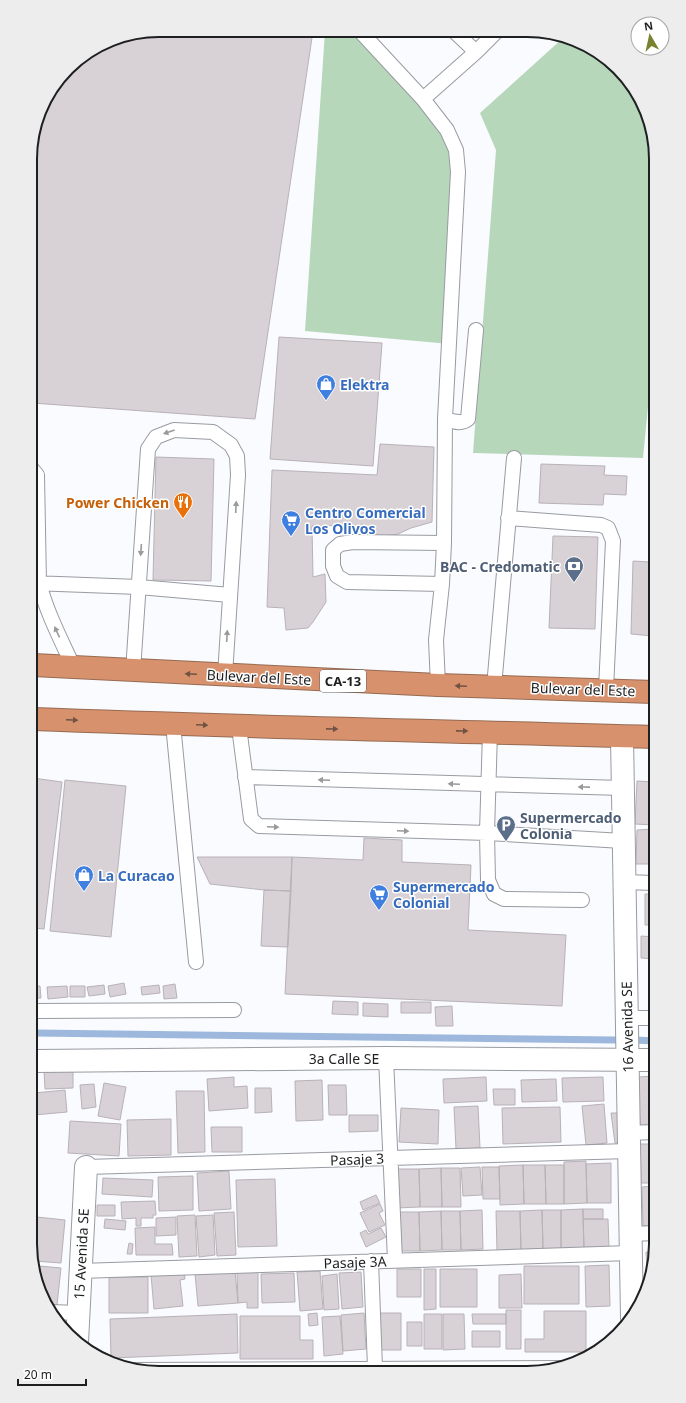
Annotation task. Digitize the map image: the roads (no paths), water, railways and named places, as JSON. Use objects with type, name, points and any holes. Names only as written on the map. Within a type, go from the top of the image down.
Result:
[{"type":"highway","name":"Bulevar del Este","points":[[37,666],[438,685],[606,689],[649,692]]},
{"type":"highway","points":[[37,719],[239,727],[490,732],[649,738]]},
{"type":"street","name":"16 Avenida SE","points":[[622,736],[632,1307]]},
{"type":"street","name":"3a Calle SE","points":[[37,1061],[386,1058],[649,1060]]},
{"type":"street","name":"15 Avenida SE","points":[[77,1334],[86,1167]]},
{"type":"lane","points":[[365,37],[422,99],[447,130],[456,150],[458,172],[444,419],[444,543],[442,584],[436,640],[438,685]]},
{"type":"lane","points":[[460,37],[476,52]]},
{"type":"lane","points":[[422,99],[491,37]]},
{"type":"lane","points":[[444,419],[461,423],[468,419],[476,330]]},
{"type":"lane","points":[[133,671],[148,449],[156,437],[174,430],[213,432],[231,445],[237,456],[238,475],[226,675]]},
{"type":"lane","points":[[494,687],[514,458]]},
{"type":"lane","points":[[508,518],[601,525],[608,528],[613,541],[606,689]]},
{"type":"lane","points":[[442,584],[346,582],[337,576],[334,566],[333,550],[340,544],[353,542],[444,543]]},
{"type":"lane","points":[[37,583],[139,587],[230,595]]},
{"type":"lane","points":[[37,585],[74,668]]},
{"type":"lane","points":[[173,724],[196,962]]},
{"type":"lane","points":[[239,727],[251,819],[259,826],[487,833],[623,841]]},
{"type":"lane","points":[[490,732],[487,833],[488,880],[494,894],[504,899],[582,900]]},
{"type":"lane","points":[[245,777],[623,788]]},
{"type":"lane","points":[[624,882],[649,883]]},
{"type":"lane","points":[[37,1011],[234,1010]]},
{"type":"lane","points":[[626,1018],[649,1018]]},
{"type":"lane","points":[[386,1058],[394,1260]]},
{"type":"lane","name":"Pasaje 3","points":[[86,1167],[391,1158],[629,1142],[649,1134]]},
{"type":"lane","name":"Pasaje 3A","points":[[80,1271],[394,1260],[630,1243],[649,1236]]},
{"type":"lane","points":[[371,1261],[374,1366]]},
{"type":"lane","points":[[58,1312],[78,1313]]},
{"type":"waterway","points":[[37,1033],[616,1040]]},
{"type":"waterway","points":[[635,1040],[649,1041]]},
{"type":"place","name":"Elektra","points":[[326,401]]},
{"type":"place","name":"Power Chicken","points":[[183,519]]},
{"type":"place","name":"Centro Comercial Los Olivos","points":[[291,537]]},
{"type":"place","name":"BAC - Credomatic","points":[[574,583]]},
{"type":"place","name":"Supermercado Colonia","points":[[506,842]]},
{"type":"place","name":"La Curacao","points":[[84,892]]},
{"type":"place","name":"Supermercado Colonial","points":[[379,911]]}]
